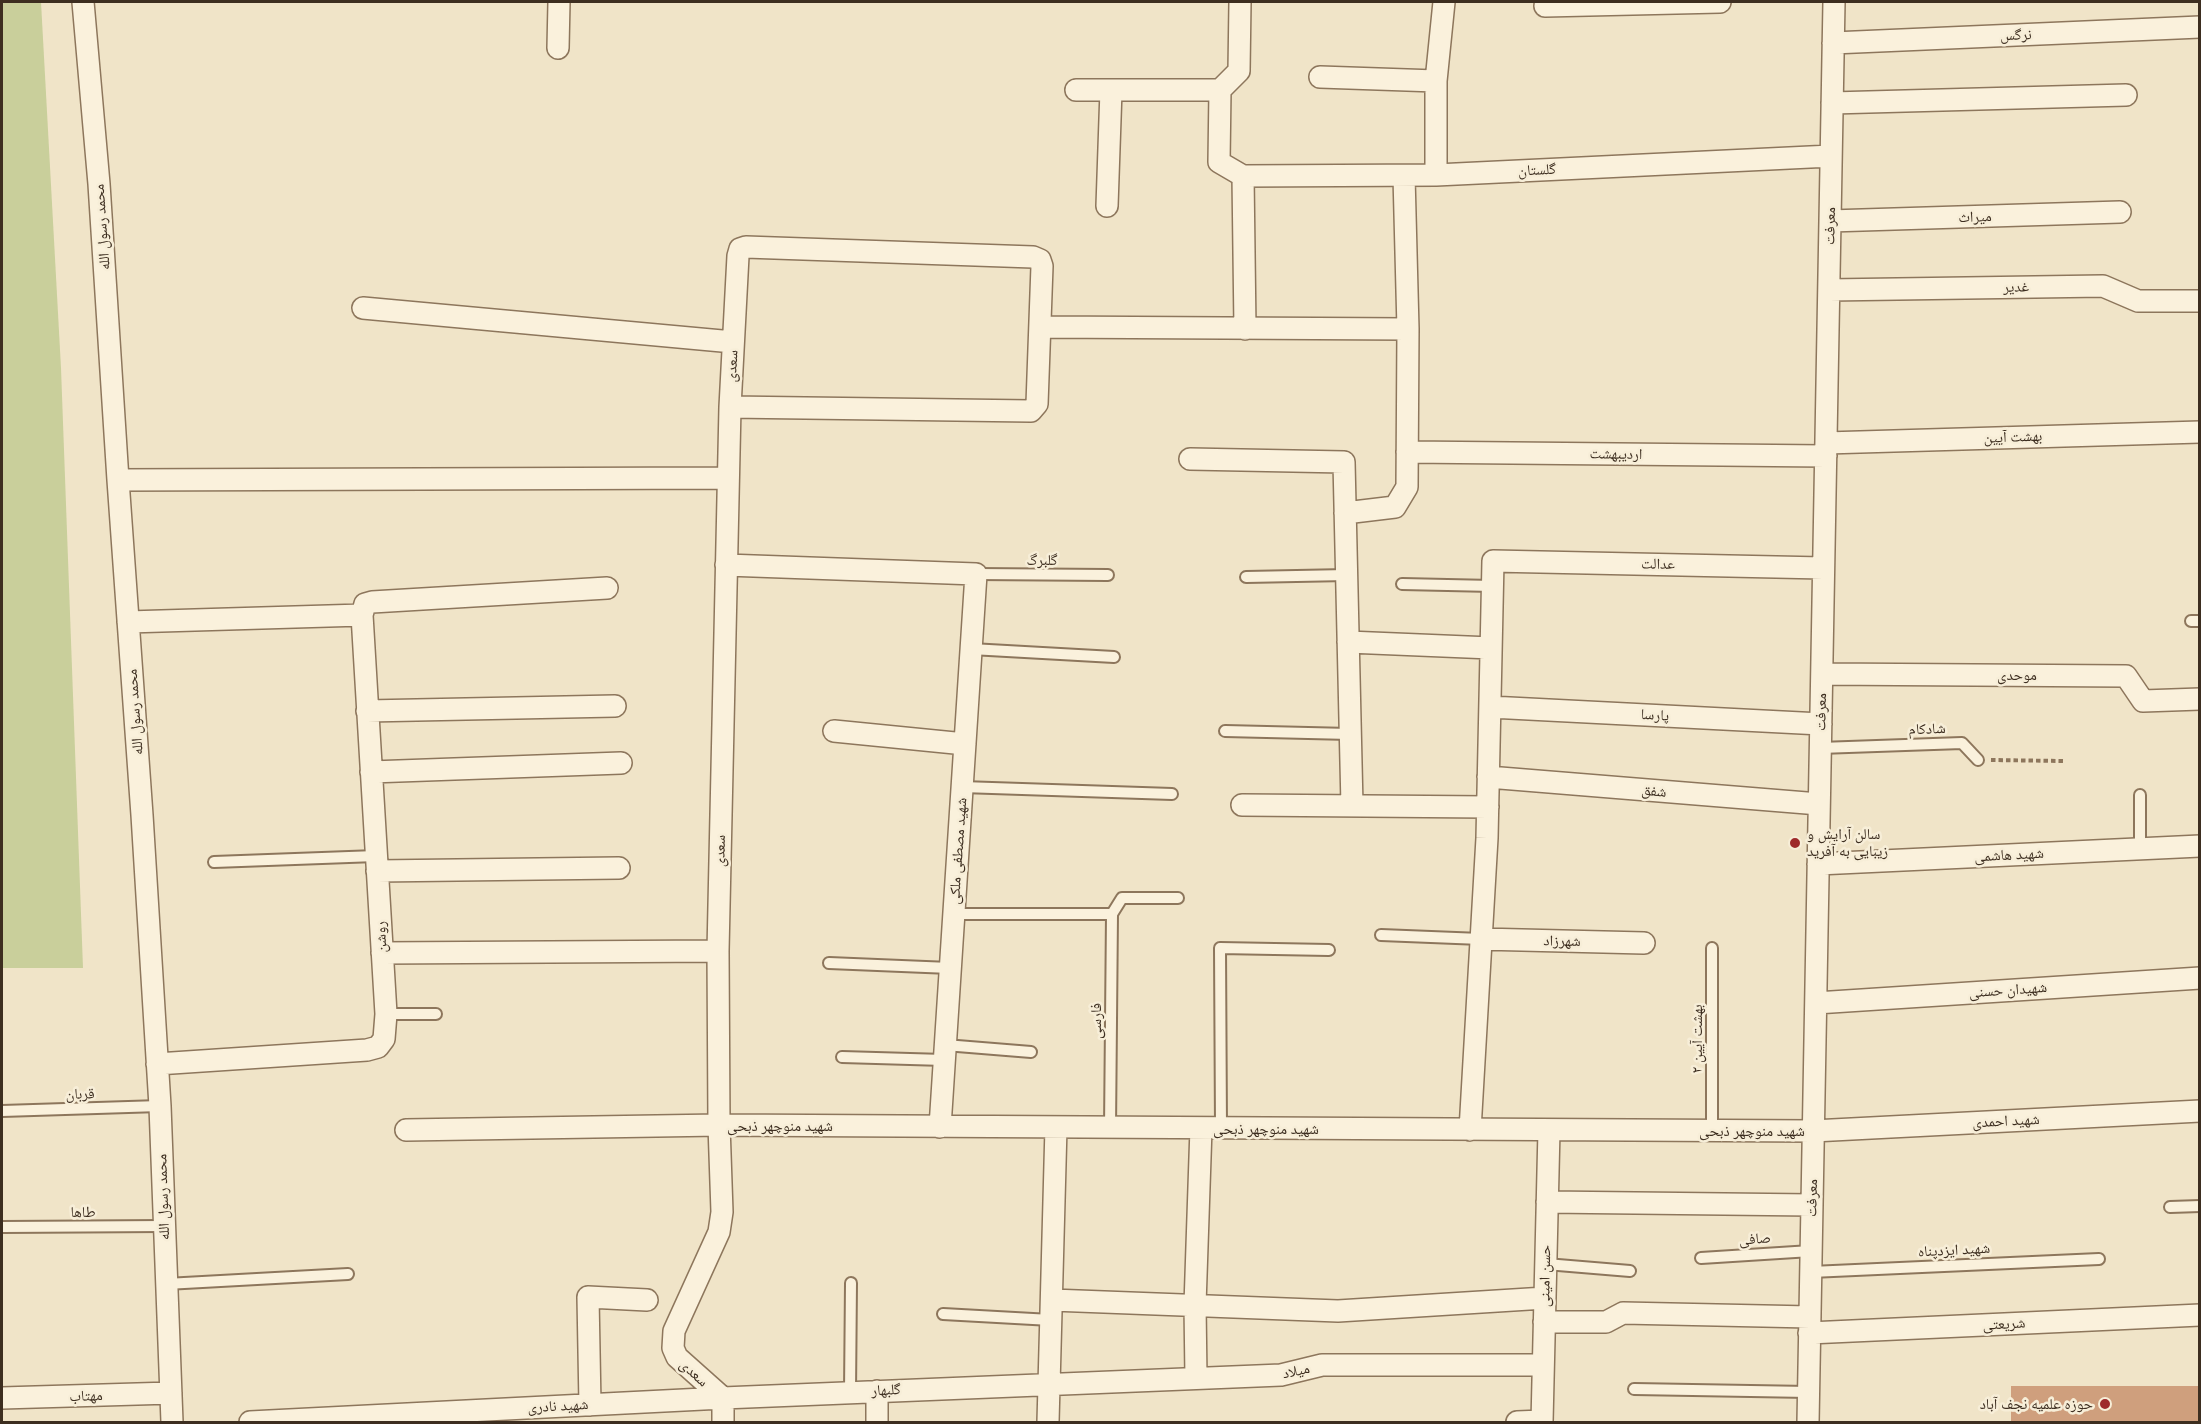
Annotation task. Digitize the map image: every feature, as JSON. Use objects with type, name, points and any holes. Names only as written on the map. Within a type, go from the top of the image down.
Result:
[{"type":"street","name":"محمد رسول الله","points":[[83,2],[99,184],[160,1106],[172,1422]]},
{"type":"street","points":[[558,48],[559,2]]},
{"type":"street","points":[[1240,2],[1239,71],[1220,90],[1219,162],[1243,176],[1245,329]]},
{"type":"street","points":[[1436,176],[1436,81],[1444,2]]},
{"type":"street","points":[[1545,6],[1720,2]]},
{"type":"street","name":"معرفت","points":[[1808,1422],[1834,2]]},
{"type":"street","name":"نرگس","points":[[1833,43],[2199,27]]},
{"type":"street","points":[[1320,76],[1436,81]]},
{"type":"street","points":[[1076,90],[1220,90]]},
{"type":"street","points":[[1107,206],[1110,90]]},
{"type":"street","points":[[1832,103],[2126,94]]},
{"type":"street","name":"گلستان","points":[[1243,176],[1436,176],[1831,156]]},
{"type":"street","points":[[1345,513],[1395,507],[1407,487],[1408,329],[1404,176]]},
{"type":"street","name":"میراث","points":[[1830,221],[2120,212]]},
{"type":"street","name":"سعدی","points":[[723,1422],[723,1398],[676,1358],[673,1348],[674,1331],[719,1232],[722,1212],[718,951],[730,407],[740,249],[746,247],[1033,257],[1040,260],[1042,266],[1041,327]]},
{"type":"street","name":"غدیر","points":[[1829,290],[2103,286],[2138,301],[2199,301]]},
{"type":"street","points":[[363,308],[733,342]]},
{"type":"street","points":[[730,407],[1031,411],[1037,404],[1041,327],[1408,329]]},
{"type":"street","name":"بهشت آیین","points":[[1826,449],[2199,432]]},
{"type":"street","name":"اردیبهشت","points":[[1407,452],[1826,449]]},
{"type":"street","points":[[1190,459],[1344,462],[1352,806]]},
{"type":"street","points":[[118,480],[728,478]]},
{"type":"street","name":"عدالت","points":[[1492,586],[1493,561],[1823,568]]},
{"type":"street","points":[[726,565],[976,574]]},
{"type":"street","name":"شهید مصطفی ملکی","points":[[940,1127],[976,574]]},
{"type":"street","points":[[1470,1130],[1488,807],[1492,586]]},
{"type":"street","points":[[128,622],[363,609],[372,602],[607,588]]},
{"type":"street","name":"روشن","points":[[157,1064],[378,1047],[384,1039],[386,1014],[363,609]]},
{"type":"street","points":[[1348,642],[1491,648]]},
{"type":"street","name":"موحدی","points":[[1822,674],[2126,676],[2143,701],[2199,699]]},
{"type":"street","points":[[367,711],[615,706]]},
{"type":"street","name":"پارسا","points":[[1490,707],[1821,724]]},
{"type":"street","points":[[834,731],[965,744]]},
{"type":"street","points":[[371,772],[621,763]]},
{"type":"street","name":"شفق","points":[[1488,777],[1819,804]]},
{"type":"street","points":[[1242,805],[1488,807]]},
{"type":"street","name":"شهید هاشمی","points":[[1818,864],[2199,846]]},
{"type":"street","points":[[377,864],[619,868]]},
{"type":"street","name":"شهرزاد","points":[[1481,939],[1644,943]]},
{"type":"street","points":[[382,953],[718,951]]},
{"type":"street","name":"شهیدان حسنی","points":[[1816,1003],[2199,978]]},
{"type":"street","name":"شهید احمدی","points":[[1813,1131],[2199,1111]]},
{"type":"street","name":"شهید منوچهر ذبحی","points":[[406,1130],[719,1125],[1813,1131]]},
{"type":"street","points":[[1048,1422],[1056,1127]]},
{"type":"street","points":[[1196,1378],[1195,1305],[1211,1128]]},
{"type":"street","name":"حسن امینی","points":[[1542,1422],[1549,1130]]},
{"type":"street","points":[[1547,1202],[1812,1205]]},
{"type":"street","points":[[590,1405],[588,1298],[647,1300]]},
{"type":"street","points":[[1051,1310],[1195,1305],[1338,1311],[1545,1298]]},
{"type":"street","name":"شریعتی","points":[[1544,1322],[1606,1322],[1623,1313],[1810,1325],[2199,1315]]},
{"type":"street","name":"میلاد","points":[[1050,1383],[1281,1375],[1322,1365],[1543,1365]]},
{"type":"street","name":"گلبهار","points":[[723,1398],[1050,1383]]},
{"type":"street","points":[[877,1422],[878,1391]]},
{"type":"street","name":"مهتاب","points":[[2,1398],[171,1393]]},
{"type":"street","name":"شهید نادری","points":[[250,1422],[723,1398]]},
{"type":"street","points":[[1517,1422],[1542,1422]]},
{"type":"lane","name":"گلبرگ","points":[[976,574],[1108,575]]},
{"type":"lane","points":[[1246,577],[1347,575]]},
{"type":"lane","points":[[1402,584],[1492,586]]},
{"type":"lane","points":[[971,648],[1114,657]]},
{"type":"lane","points":[[1225,731],[1350,734]]},
{"type":"lane","name":"شادکام","points":[[1820,748],[1962,743],[1978,760]]},
{"type":"lane","points":[[962,787],[1172,794]]},
{"type":"lane","points":[[2140,795],[2140,849]]},
{"type":"lane","points":[[214,862],[377,864]]},
{"type":"lane","points":[[954,914],[1112,914],[1122,898],[1178,898]]},
{"type":"lane","name":"فارسی","points":[[1110,1128],[1112,914]]},
{"type":"lane","points":[[1382,935],[1481,939]]},
{"type":"lane","points":[[1211,1128],[1220,948],[1329,950]]},
{"type":"lane","name":"بهشت آیین ۲","points":[[1712,948],[1712,1131]]},
{"type":"lane","points":[[829,963],[950,968]]},
{"type":"lane","points":[[386,1014],[436,1014]]},
{"type":"lane","points":[[842,1057],[1030,1052]]},
{"type":"lane","name":"قربان","points":[[2,1111],[160,1106]]},
{"type":"lane","points":[[2170,1207],[2199,1206]]},
{"type":"lane","name":"طاها","points":[[2,1227],[164,1226]]},
{"type":"lane","name":"صافی","points":[[1701,1258],[1811,1251]]},
{"type":"lane","name":"شهید ایزدپناه","points":[[1811,1272],[2099,1258]]},
{"type":"lane","points":[[1546,1264],[1630,1271]]},
{"type":"lane","points":[[166,1284],[348,1274]]},
{"type":"lane","points":[[850,1392],[851,1283]]},
{"type":"lane","points":[[943,1314],[1051,1310]]},
{"type":"lane","points":[[1634,1389],[1809,1392]]},
{"type":"path","points":[[1978,760],[2063,761]]},
{"type":"green space","points":[[2,2],[41,2],[61,368],[83,968],[2,968]]},
{"type":"building","name":"حوزه علمیه نجف آباد","points":[[2011,1386],[2199,1386],[2199,1422],[2011,1422]]},
{"type":"place","name":"سالن آرایش و زیبایی به آفرید","points":[[1795,843]]},
{"type":"place","name":"حوزه علمیه نجف آباد","points":[[2105,1404]]}]
